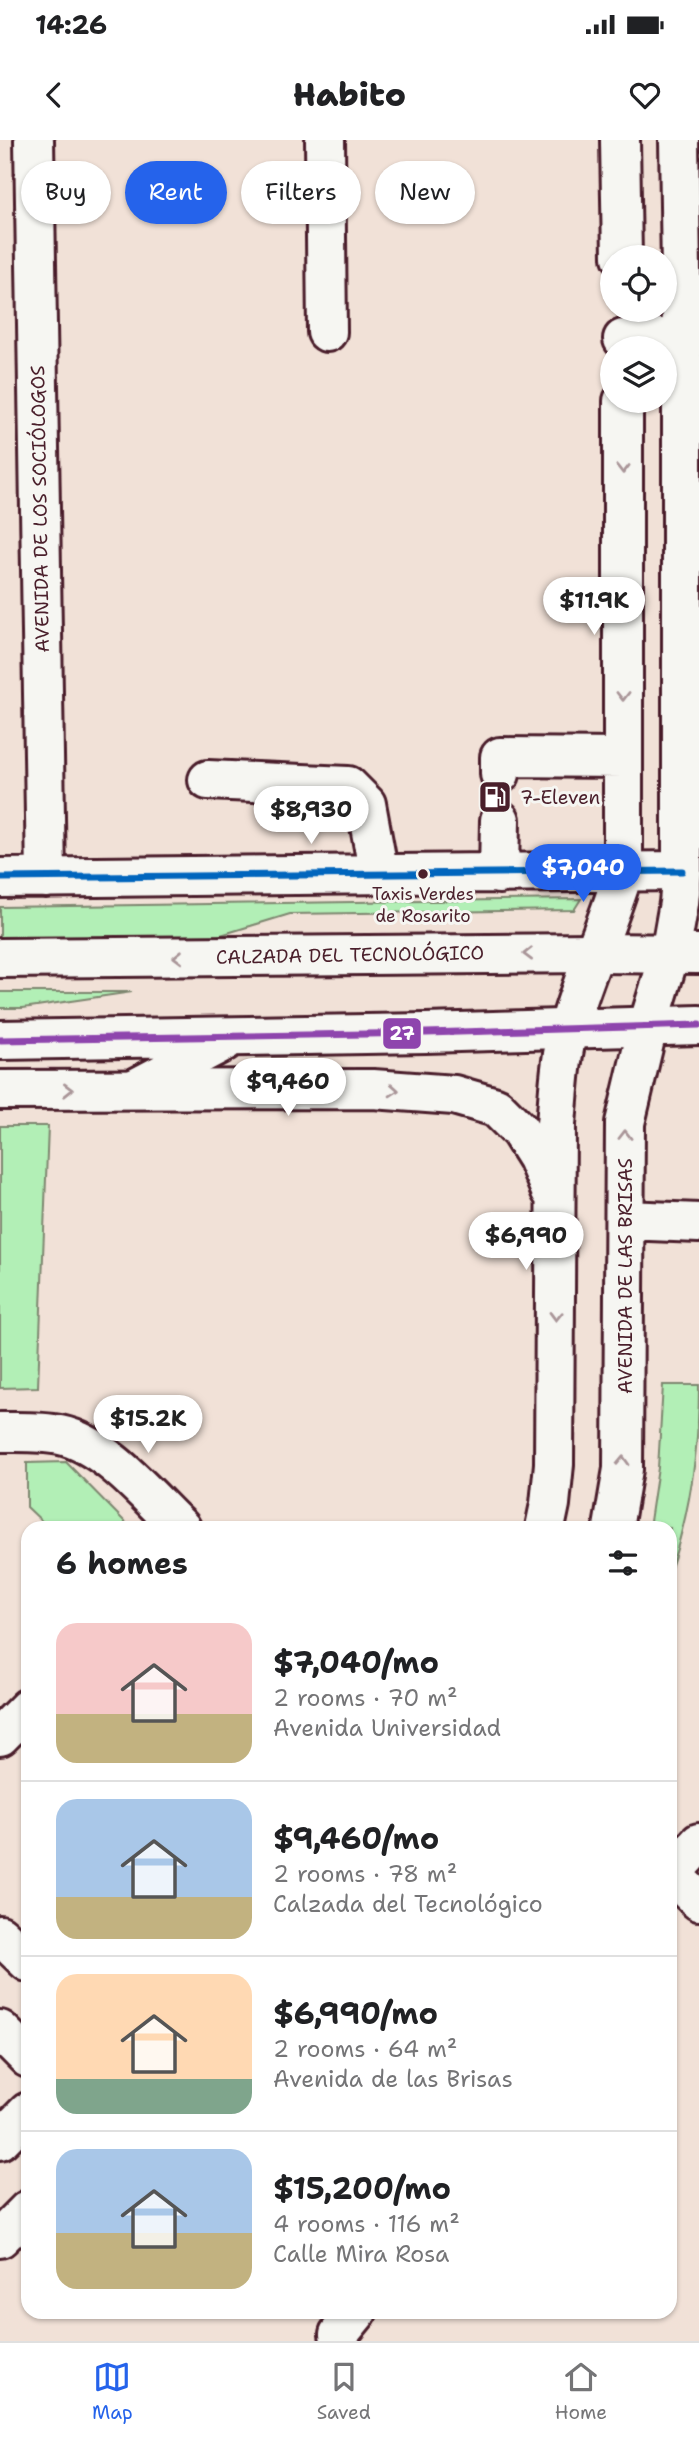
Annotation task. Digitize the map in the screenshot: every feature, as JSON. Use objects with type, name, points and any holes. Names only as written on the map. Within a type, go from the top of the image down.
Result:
[{"type":"street","name":"AVENIDA DE LOS SOCIÓLOGOS","points":[[34,140],[46,878]]},
{"type":"street","points":[[325,140],[327,332]]},
{"type":"street","points":[[620,140],[622,245]]},
{"type":"street","name":"AVENIDA DE LAS BRISAS","points":[[613,1521],[623,1469],[625,1123],[648,1026],[684,954],[679,903],[682,871],[691,337],[679,140]]},
{"type":"street","points":[[623,332],[691,337]]},
{"type":"street","points":[[546,1521],[554,1464],[556,1124],[569,1028],[611,914],[623,873],[623,413]]},
{"type":"street","points":[[500,774],[500,757],[624,758]]},
{"type":"street","points":[[208,780],[348,786],[366,804],[379,875]]},
{"type":"street","points":[[499,874],[500,820]]},
{"type":"street","points":[[0,878],[682,871]]},
{"type":"street","name":"CALZADA DEL TECNOLÓGICO","points":[[0,958],[684,954]]},
{"type":"street","points":[[0,1040],[699,1025]]},
{"type":"street","points":[[134,1089],[233,1036]]},
{"type":"street","points":[[0,1090],[373,1088],[454,1095],[496,1107],[520,1131],[537,1158],[555,1201]]},
{"type":"street","points":[[625,1220],[699,1223]]},
{"type":"street","points":[[0,1432],[59,1435],[93,1448],[115,1464],[174,1521]]},
{"type":"street","points":[[0,1736],[21,1715]]},
{"type":"street","points":[[677,1867],[699,1843]]},
{"type":"street","points":[[677,1880],[699,1901]]},
{"type":"street","points":[[0,1935],[21,1955]]},
{"type":"street","points":[[0,2031],[21,2051]]},
{"type":"street","points":[[0,2140],[21,2119]]},
{"type":"street","points":[[0,2238],[21,2217]]},
{"type":"green space","points":[[581,899],[574,910],[290,914],[201,941],[0,943],[0,907]]},
{"type":"green space","points":[[0,992],[132,992],[23,1008],[0,1008]]},
{"type":"green space","points":[[0,1126],[48,1126],[38,1387],[0,1388]]},
{"type":"green space","points":[[663,1385],[699,1385],[692,1479],[677,1548],[677,1521],[650,1521],[658,1468]]},
{"type":"green space","points":[[66,1462],[124,1521],[42,1521],[27,1507],[27,1463]]},
{"type":"transit line","points":[[0,878],[682,871]]},
{"type":"transit line","name":"27","points":[[0,1040],[426,1033],[699,1025]]},
{"type":"place","name":"7-Eleven","points":[[495,797]]},
{"type":"place","name":"Taxis Verdes de Rosarito","points":[[423,874]]}]
